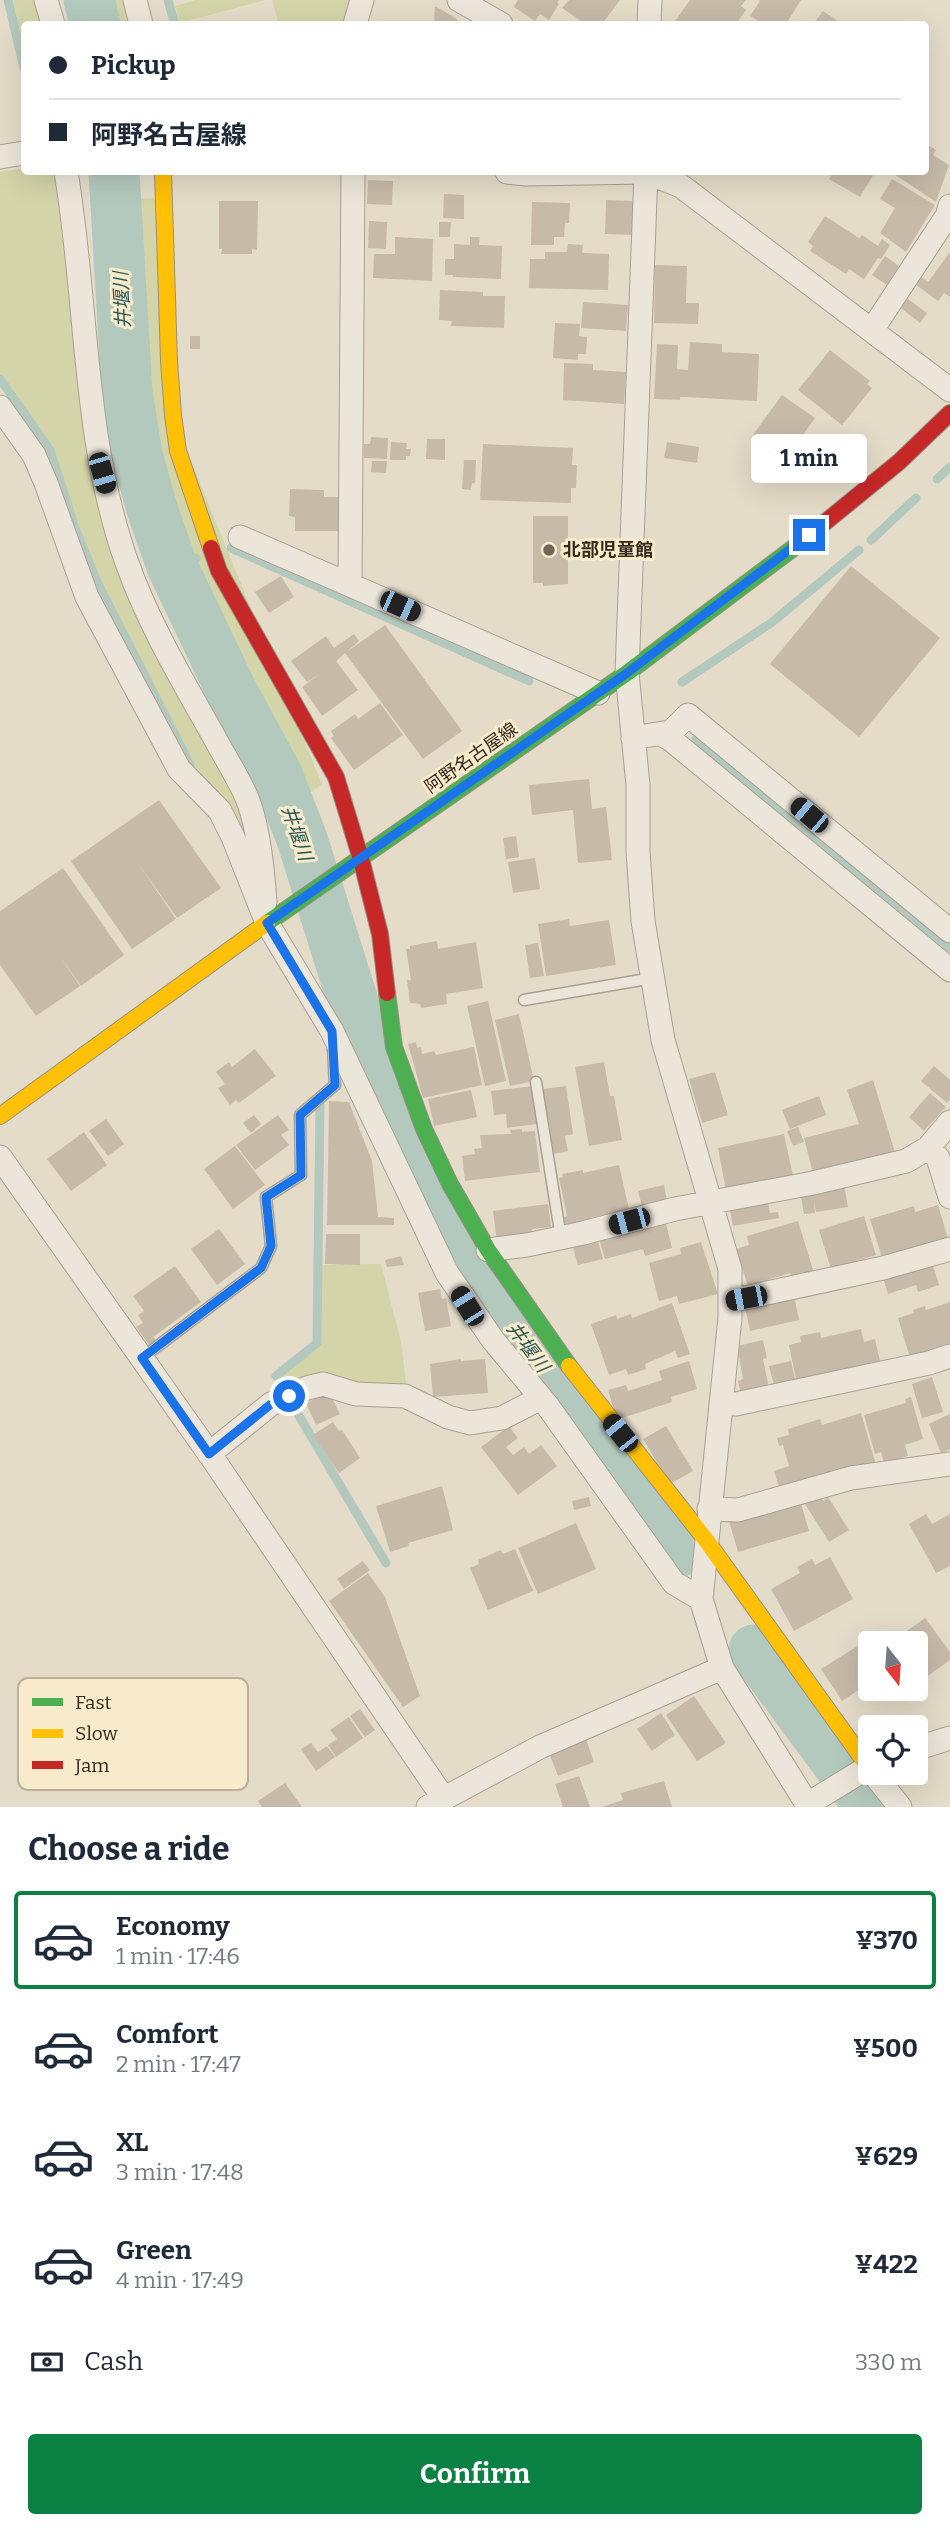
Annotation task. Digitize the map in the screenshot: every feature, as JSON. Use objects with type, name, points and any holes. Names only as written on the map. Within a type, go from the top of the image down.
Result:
[{"type":"street","points":[[46,0],[52,21]]},
{"type":"street","points":[[135,0],[140,21]]},
{"type":"street","points":[[356,21],[362,0]]},
{"type":"street","points":[[459,0],[496,21]]},
{"type":"street","points":[[649,21],[650,0]]},
{"type":"street","points":[[0,157],[21,154]]},
{"type":"street","points":[[67,175],[72,206],[84,346],[102,473],[127,563],[147,608],[168,654],[248,799],[272,919]]},
{"type":"street","points":[[163,175],[169,361],[178,451],[219,571],[336,777],[357,862],[380,934],[394,1047],[424,1129],[450,1184],[488,1250],[530,1314],[586,1390],[706,1541],[858,1756]]},
{"type":"street","points":[[350,584],[353,175]]},
{"type":"street","points":[[646,175],[627,673],[638,785],[638,852],[643,921],[663,1040],[730,1269],[730,1301],[701,1599],[722,1668],[809,1805],[858,1775]]},
{"type":"street","points":[[654,175],[681,186],[950,390]]},
{"type":"street","points":[[872,330],[947,216],[950,205]]},
{"type":"street","points":[[0,407],[34,455],[87,597],[179,769],[220,811],[272,919],[332,1031],[447,1273],[493,1340],[541,1398],[674,1583],[701,1599]]},
{"type":"street","name":"阿野名古屋線","points":[[0,1116],[272,919],[627,673],[772,566],[899,462],[950,414]]},
{"type":"street","points":[[240,537],[598,693]]},
{"type":"street","points":[[666,737],[688,715],[950,931]]},
{"type":"street","points":[[633,738],[663,733],[950,970]]},
{"type":"street","points":[[488,1250],[561,1238],[712,1202],[813,1183],[906,1161],[928,1148],[950,1122]]},
{"type":"street","points":[[928,1148],[938,1158],[950,1197]]},
{"type":"street","points":[[0,1157],[209,1454],[436,1803],[540,1747],[722,1668]]},
{"type":"street","points":[[730,1301],[883,1268],[950,1249]]},
{"type":"street","points":[[720,1403],[736,1404],[929,1363],[950,1356]]},
{"type":"street","points":[[209,1454],[271,1404],[323,1384],[356,1394],[405,1396],[448,1417],[470,1423],[502,1418],[541,1398]]},
{"type":"street","points":[[709,1509],[738,1510],[851,1478],[950,1464]]},
{"type":"street","points":[[928,1745],[950,1738]]},
{"type":"street","points":[[881,1785],[900,1807]]},
{"type":"lane","points":[[524,1000],[653,978]]},
{"type":"lane","points":[[142,1358],[261,1268],[271,1246],[266,1197],[301,1175],[300,1115],[335,1085],[332,1031]]},
{"type":"lane","points":[[536,1082],[561,1238]]},
{"type":"green space","points":[[13,0],[40,0],[46,21],[21,21],[21,36]]},
{"type":"green space","points":[[100,0],[127,0],[132,21],[105,21]]},
{"type":"green space","points":[[196,0],[265,0],[187,21],[179,21],[175,6]]},
{"type":"green space","points":[[272,0],[354,0],[348,21],[278,21]]},
{"type":"green space","points":[[21,168],[21,175],[56,175],[95,487],[231,779],[253,859],[186,770],[195,763],[100,583],[78,527],[53,448],[0,373],[0,172]]},
{"type":"green space","points":[[156,198],[162,389],[322,784],[299,800],[181,569],[197,563],[195,556],[178,560],[157,505],[139,409],[125,242],[129,199]]},
{"type":"green space","points":[[381,1264],[401,1342],[407,1391],[363,1386],[316,1374],[302,1377],[289,1385],[281,1376],[321,1346],[322,1265]]},
{"type":"building","points":[[518,0],[559,0],[559,4],[549,20],[540,14],[535,21],[514,7]]},
{"type":"building","points":[[569,0],[620,0],[604,21],[581,21],[562,8]]},
{"type":"building","points":[[690,0],[746,0],[741,6],[746,10],[738,21],[675,21]]},
{"type":"building","points":[[801,0],[788,21],[758,21],[750,16],[760,1]]},
{"type":"building","points":[[435,6],[457,19],[457,21],[434,21]]},
{"type":"building","points":[[823,11],[838,21],[815,21]]},
{"type":"building","points":[[929,146],[936,150],[933,155],[949,165],[936,202],[896,175],[929,175]]},
{"type":"building","points":[[831,175],[873,175],[860,197],[829,179]]},
{"type":"building","points":[[892,179],[935,205],[906,252],[880,233],[895,208],[880,199]]},
{"type":"building","points":[[368,180],[393,181],[392,205],[367,204]]},
{"type":"building","points":[[444,194],[464,195],[464,219],[443,218]]},
{"type":"building","points":[[606,200],[636,201],[635,235],[605,234]]},
{"type":"building","points":[[219,201],[258,201],[257,250],[252,249],[252,254],[221,254]]},
{"type":"building","points":[[532,202],[570,203],[569,223],[565,223],[564,237],[554,237],[554,245],[531,245]]},
{"type":"building","points":[[825,216],[859,238],[862,235],[878,246],[882,239],[890,245],[864,279],[849,269],[846,274],[810,251],[813,246],[808,242]]},
{"type":"building","points":[[369,221],[387,222],[386,249],[368,248]]},
{"type":"building","points":[[439,222],[451,222],[450,237],[439,237]]},
{"type":"building","points":[[395,237],[433,239],[432,281],[373,278],[374,254],[395,254]]},
{"type":"building","points":[[470,237],[480,237],[479,245],[502,246],[501,279],[445,275],[445,259],[454,259],[454,244],[470,245]]},
{"type":"building","points":[[568,244],[583,245],[582,253],[609,254],[608,290],[529,288],[530,259],[545,259],[545,252],[567,252]]},
{"type":"building","points":[[950,252],[950,297],[944,293],[938,301],[915,284],[920,276],[928,282]]},
{"type":"building","points":[[885,256],[899,266],[887,285],[872,275]]},
{"type":"building","points":[[655,265],[687,266],[686,303],[699,303],[698,324],[654,323]]},
{"type":"building","points":[[440,290],[505,296],[504,328],[451,326],[452,321],[439,320]]},
{"type":"building","points":[[904,296],[927,313],[920,323],[897,305]]},
{"type":"building","points":[[583,302],[628,305],[626,331],[581,328]]},
{"type":"building","points":[[555,323],[580,324],[579,336],[587,337],[586,354],[578,354],[578,360],[553,358]]},
{"type":"building","points":[[190,336],[200,336],[200,349],[190,349]]},
{"type":"building","points":[[690,342],[722,344],[722,352],[759,354],[757,401],[685,397],[680,397],[680,400],[654,399],[657,344],[678,345],[677,369],[688,370]]},
{"type":"building","points":[[830,350],[870,381],[867,384],[872,388],[842,425],[798,390]]},
{"type":"building","points":[[564,363],[593,364],[593,370],[626,372],[624,404],[563,400]]},
{"type":"building","points":[[782,395],[815,418],[786,458],[753,435]]},
{"type":"building","points":[[371,437],[388,438],[387,459],[364,458],[364,444],[370,444]]},
{"type":"building","points":[[427,439],[445,439],[445,460],[426,459]]},
{"type":"building","points":[[391,442],[407,443],[406,449],[411,449],[410,456],[406,456],[406,460],[390,460]]},
{"type":"building","points":[[667,442],[699,447],[697,463],[664,458]]},
{"type":"building","points":[[483,444],[573,448],[572,465],[577,465],[576,488],[571,488],[571,503],[480,500]]},
{"type":"building","points":[[464,460],[476,460],[475,483],[472,483],[471,490],[462,489]]},
{"type":"building","points":[[372,461],[387,461],[386,473],[371,472]]},
{"type":"building","points":[[290,489],[324,490],[324,497],[340,497],[339,531],[295,531],[295,517],[289,516]]},
{"type":"building","points":[[533,516],[568,516],[568,584],[543,586],[543,583],[533,583]]},
{"type":"building","points":[[851,566],[940,638],[859,737],[770,664]]},
{"type":"building","points":[[281,576],[294,597],[269,613],[255,592]]},
{"type":"building","points":[[385,625],[462,731],[423,759],[345,653]]},
{"type":"building","points":[[354,634],[359,641],[336,661],[358,690],[322,716],[302,687],[320,674],[307,682],[291,661],[326,636],[334,648]]},
{"type":"building","points":[[380,703],[403,735],[354,770],[331,738],[334,736],[331,731],[355,714],[358,719]]},
{"type":"building","points":[[589,779],[592,809],[606,807],[612,860],[578,863],[573,810],[532,815],[529,785]]},
{"type":"building","points":[[159,800],[221,888],[177,918],[138,863],[176,919],[132,949],[71,861]]},
{"type":"building","points":[[516,836],[519,857],[506,859],[503,838]]},
{"type":"building","points":[[535,858],[540,889],[513,893],[508,862]]},
{"type":"building","points":[[63,868],[124,955],[81,986],[59,955],[80,986],[36,1016],[0,965],[0,911]]},
{"type":"building","points":[[569,919],[570,926],[609,920],[616,965],[546,976],[538,924]]},
{"type":"building","points":[[437,941],[438,949],[476,942],[483,988],[446,994],[447,1004],[421,1008],[420,1004],[410,1003],[407,980],[411,980],[406,949]]},
{"type":"building","points":[[538,943],[544,976],[530,978],[525,945]]},
{"type":"building","points":[[488,1001],[506,1081],[485,1086],[467,1006]]},
{"type":"building","points":[[519,1014],[534,1081],[510,1086],[495,1020]]},
{"type":"building","points":[[416,1042],[417,1048],[421,1047],[422,1054],[434,1051],[436,1055],[474,1047],[482,1085],[423,1098],[408,1044]]},
{"type":"building","points":[[255,1049],[276,1076],[239,1103],[236,1100],[230,1105],[218,1088],[225,1084],[216,1072],[229,1062],[232,1067]]},
{"type":"building","points":[[604,1062],[622,1140],[589,1146],[575,1067]]},
{"type":"building","points":[[934,1066],[950,1080],[950,1099],[947,1103],[921,1081]]},
{"type":"building","points":[[715,1072],[728,1115],[702,1123],[689,1079]]},
{"type":"building","points":[[873,1080],[896,1156],[814,1177],[804,1138],[859,1124],[847,1090]]},
{"type":"building","points":[[532,1086],[537,1124],[507,1128],[506,1114],[494,1115],[491,1091]]},
{"type":"building","points":[[566,1086],[573,1134],[565,1136],[568,1151],[554,1154],[543,1089]]},
{"type":"building","points":[[471,1090],[477,1117],[434,1126],[428,1099]]},
{"type":"building","points":[[930,1093],[946,1107],[924,1131],[909,1117]]},
{"type":"building","points":[[819,1096],[826,1115],[790,1129],[782,1110]]},
{"type":"building","points":[[329,1101],[349,1102],[372,1161],[378,1217],[394,1218],[394,1225],[327,1225]]},
{"type":"building","points":[[254,1115],[261,1124],[251,1133],[243,1123]]},
{"type":"building","points":[[278,1115],[289,1130],[281,1135],[289,1145],[255,1170],[236,1145]]},
{"type":"building","points":[[106,1119],[124,1144],[108,1156],[89,1131]]},
{"type":"building","points":[[798,1127],[804,1142],[793,1146],[787,1131]]},
{"type":"building","points":[[522,1129],[522,1132],[535,1131],[540,1172],[465,1181],[462,1156],[475,1154],[474,1149],[482,1148],[480,1135],[511,1134],[510,1130]]},
{"type":"building","points":[[84,1132],[107,1165],[71,1191],[47,1159]]},
{"type":"building","points":[[784,1134],[793,1176],[726,1190],[718,1148]]},
{"type":"building","points":[[235,1146],[265,1185],[233,1209],[204,1169]]},
{"type":"building","points":[[619,1165],[629,1209],[590,1218],[592,1225],[567,1230],[564,1217],[567,1216],[559,1178],[563,1177],[562,1174],[583,1170],[583,1173]]},
{"type":"building","points":[[844,1184],[848,1207],[816,1212],[814,1201],[815,1213],[804,1214],[800,1192]]},
{"type":"building","points":[[664,1185],[667,1201],[642,1206],[638,1191]]},
{"type":"building","points":[[767,1198],[770,1213],[778,1212],[779,1218],[733,1226],[729,1205]]},
{"type":"building","points":[[548,1204],[551,1227],[532,1229],[534,1238],[497,1243],[493,1211]]},
{"type":"building","points":[[938,1205],[949,1242],[883,1261],[870,1219],[914,1206],[915,1212]]},
{"type":"building","points":[[864,1216],[876,1255],[831,1269],[819,1230]]},
{"type":"building","points":[[665,1220],[672,1248],[645,1256],[643,1249],[605,1259],[599,1238]]},
{"type":"building","points":[[798,1221],[814,1273],[792,1279],[790,1273],[748,1286],[736,1249],[749,1245],[747,1236]]},
{"type":"building","points":[[219,1229],[245,1264],[217,1285],[191,1249]]},
{"type":"building","points":[[326,1234],[360,1234],[360,1265],[325,1264]]},
{"type":"building","points":[[597,1237],[603,1259],[578,1265],[572,1244]]},
{"type":"building","points":[[701,1242],[718,1294],[679,1304],[677,1296],[659,1301],[649,1263],[681,1254],[680,1248]]},
{"type":"building","points":[[401,1256],[404,1265],[387,1267],[385,1260]]},
{"type":"building","points":[[931,1259],[939,1285],[918,1292],[916,1285],[888,1294],[882,1274]]},
{"type":"building","points":[[175,1266],[201,1302],[153,1337],[156,1340],[149,1345],[136,1327],[143,1323],[138,1315],[144,1311],[133,1296]]},
{"type":"building","points":[[440,1289],[442,1299],[446,1298],[451,1326],[425,1331],[418,1293]]},
{"type":"building","points":[[794,1296],[799,1320],[750,1331],[745,1307]]},
{"type":"building","points":[[950,1302],[950,1346],[910,1358],[898,1318],[925,1306],[926,1310]]},
{"type":"building","points":[[672,1303],[690,1354],[678,1358],[675,1351],[645,1364],[646,1369],[628,1375],[626,1369],[609,1375],[591,1324],[616,1315],[617,1319],[631,1314],[632,1318]]},
{"type":"building","points":[[861,1329],[864,1342],[875,1339],[880,1361],[869,1363],[870,1368],[797,1384],[789,1345],[801,1342],[800,1336],[820,1332],[821,1338]]},
{"type":"building","points":[[763,1340],[767,1358],[763,1359],[769,1388],[741,1394],[738,1381],[743,1379],[737,1346]]},
{"type":"building","points":[[461,1359],[485,1359],[488,1393],[433,1397],[430,1364]]},
{"type":"building","points":[[689,1361],[697,1389],[671,1397],[672,1402],[622,1418],[614,1410],[608,1390],[626,1385],[628,1391],[662,1380],[659,1371]]},
{"type":"building","points":[[791,1361],[796,1384],[775,1389],[769,1366]]},
{"type":"building","points":[[932,1377],[943,1412],[922,1418],[912,1384]]},
{"type":"building","points":[[329,1392],[340,1414],[316,1425],[306,1403]]},
{"type":"building","points":[[911,1397],[923,1439],[905,1445],[908,1456],[884,1463],[881,1452],[875,1454],[864,1415],[906,1403],[905,1399]]},
{"type":"building","points":[[861,1413],[876,1465],[781,1493],[774,1471],[789,1466],[783,1445],[779,1446],[777,1438],[789,1435],[788,1429],[820,1419],[822,1425]]},
{"type":"building","points":[[950,1414],[950,1449],[941,1453],[929,1424]]},
{"type":"building","points":[[333,1422],[339,1431],[342,1430],[360,1458],[339,1473],[313,1435]]},
{"type":"building","points":[[509,1426],[518,1438],[506,1447],[513,1455],[524,1447],[529,1454],[541,1445],[557,1466],[518,1495],[481,1447]]},
{"type":"building","points":[[666,1426],[693,1471],[670,1484],[643,1439]]},
{"type":"building","points":[[442,1486],[453,1530],[408,1543],[409,1546],[390,1552],[376,1506]]},
{"type":"building","points":[[819,1495],[823,1501],[828,1497],[849,1530],[829,1542],[805,1504]]},
{"type":"building","points":[[589,1497],[591,1506],[574,1510],[572,1501]]},
{"type":"building","points":[[800,1500],[809,1531],[738,1552],[729,1521]]},
{"type":"building","points":[[926,1514],[932,1524],[950,1514],[950,1566],[936,1573],[909,1524]]},
{"type":"building","points":[[576,1523],[596,1569],[538,1594],[518,1548]]},
{"type":"building","points":[[515,1549],[533,1591],[488,1610],[470,1568],[479,1564],[478,1560],[501,1550],[503,1554]]},
{"type":"building","points":[[830,1557],[853,1599],[794,1631],[771,1589],[800,1573],[797,1567],[812,1559],[815,1565]]},
{"type":"building","points":[[363,1561],[370,1570],[344,1589],[337,1579]]},
{"type":"building","points":[[368,1573],[385,1597],[420,1696],[403,1707],[329,1601]]},
{"type":"building","points":[[925,1618],[950,1652],[950,1660],[928,1676],[928,1631],[907,1631]]},
{"type":"building","points":[[858,1646],[858,1690],[842,1701],[821,1669]]},
{"type":"building","points":[[694,1696],[726,1743],[697,1761],[666,1715]]},
{"type":"building","points":[[360,1709],[375,1730],[365,1737],[350,1716]]},
{"type":"building","points":[[661,1713],[675,1735],[652,1751],[637,1729]]},
{"type":"building","points":[[349,1717],[363,1738],[336,1757],[328,1745],[337,1739],[330,1730]]},
{"type":"building","points":[[586,1739],[594,1762],[558,1776],[549,1753]]},
{"type":"building","points":[[311,1743],[318,1752],[327,1746],[335,1757],[316,1771],[301,1749]]},
{"type":"building","points":[[579,1776],[590,1807],[563,1807],[555,1784]]},
{"type":"building","points":[[664,1781],[672,1807],[602,1807],[623,1800],[621,1793]]},
{"type":"building","points":[[285,1783],[302,1807],[262,1807],[258,1801]]},
{"type":"waterway","points":[[8,0],[21,55]]},
{"type":"waterway","name":"井堰川","points":[[89,0],[94,21]]},
{"type":"waterway","points":[[168,0],[174,21]]},
{"type":"waterway","name":"井堰川","points":[[114,175],[127,392],[137,455],[153,512],[172,566],[232,692],[277,775],[302,839],[363,1034],[391,1111],[476,1277],[680,1551]]},
{"type":"waterway","points":[[0,379],[50,450],[75,528],[98,584],[190,764]]},
{"type":"waterway","points":[[937,479],[950,467]]},
{"type":"waterway","points":[[871,540],[916,498]]},
{"type":"waterway","points":[[231,548],[529,681]]},
{"type":"waterway","points":[[682,682],[771,623],[859,550]]},
{"type":"waterway","points":[[172,566],[196,558]]},
{"type":"waterway","points":[[696,739],[950,948]]},
{"type":"waterway","points":[[276,1376],[317,1343],[320,1101]]},
{"type":"waterway","points":[[292,1404],[386,1563]]},
{"type":"waterway","name":"井堰川","points":[[754,1650],[870,1807]]},
{"type":"traffic: fast","points":[[267,923],[627,673],[796,546]]},
{"type":"traffic: fast","points":[[387,993],[394,1047],[424,1129],[450,1184],[488,1250],[569,1366]]},
{"type":"traffic: slow","points":[[163,175],[173,415],[178,451],[211,548]]},
{"type":"traffic: slow","points":[[0,1116],[267,923]]},
{"type":"traffic: slow","points":[[569,1366],[706,1540],[858,1752]]},
{"type":"traffic: jam","points":[[796,546],[899,462],[950,413]]},
{"type":"traffic: jam","points":[[211,548],[219,571],[336,777],[380,934],[387,993]]},
{"type":"place","name":"北部児童館","points":[[549,550]]},
{"type":"route","points":[[289,1396],[271,1404],[209,1454],[142,1358],[261,1268],[271,1246],[266,1197],[301,1175],[300,1115],[335,1085],[332,1031],[267,923],[627,673],[772,566],[809,535]]}]
